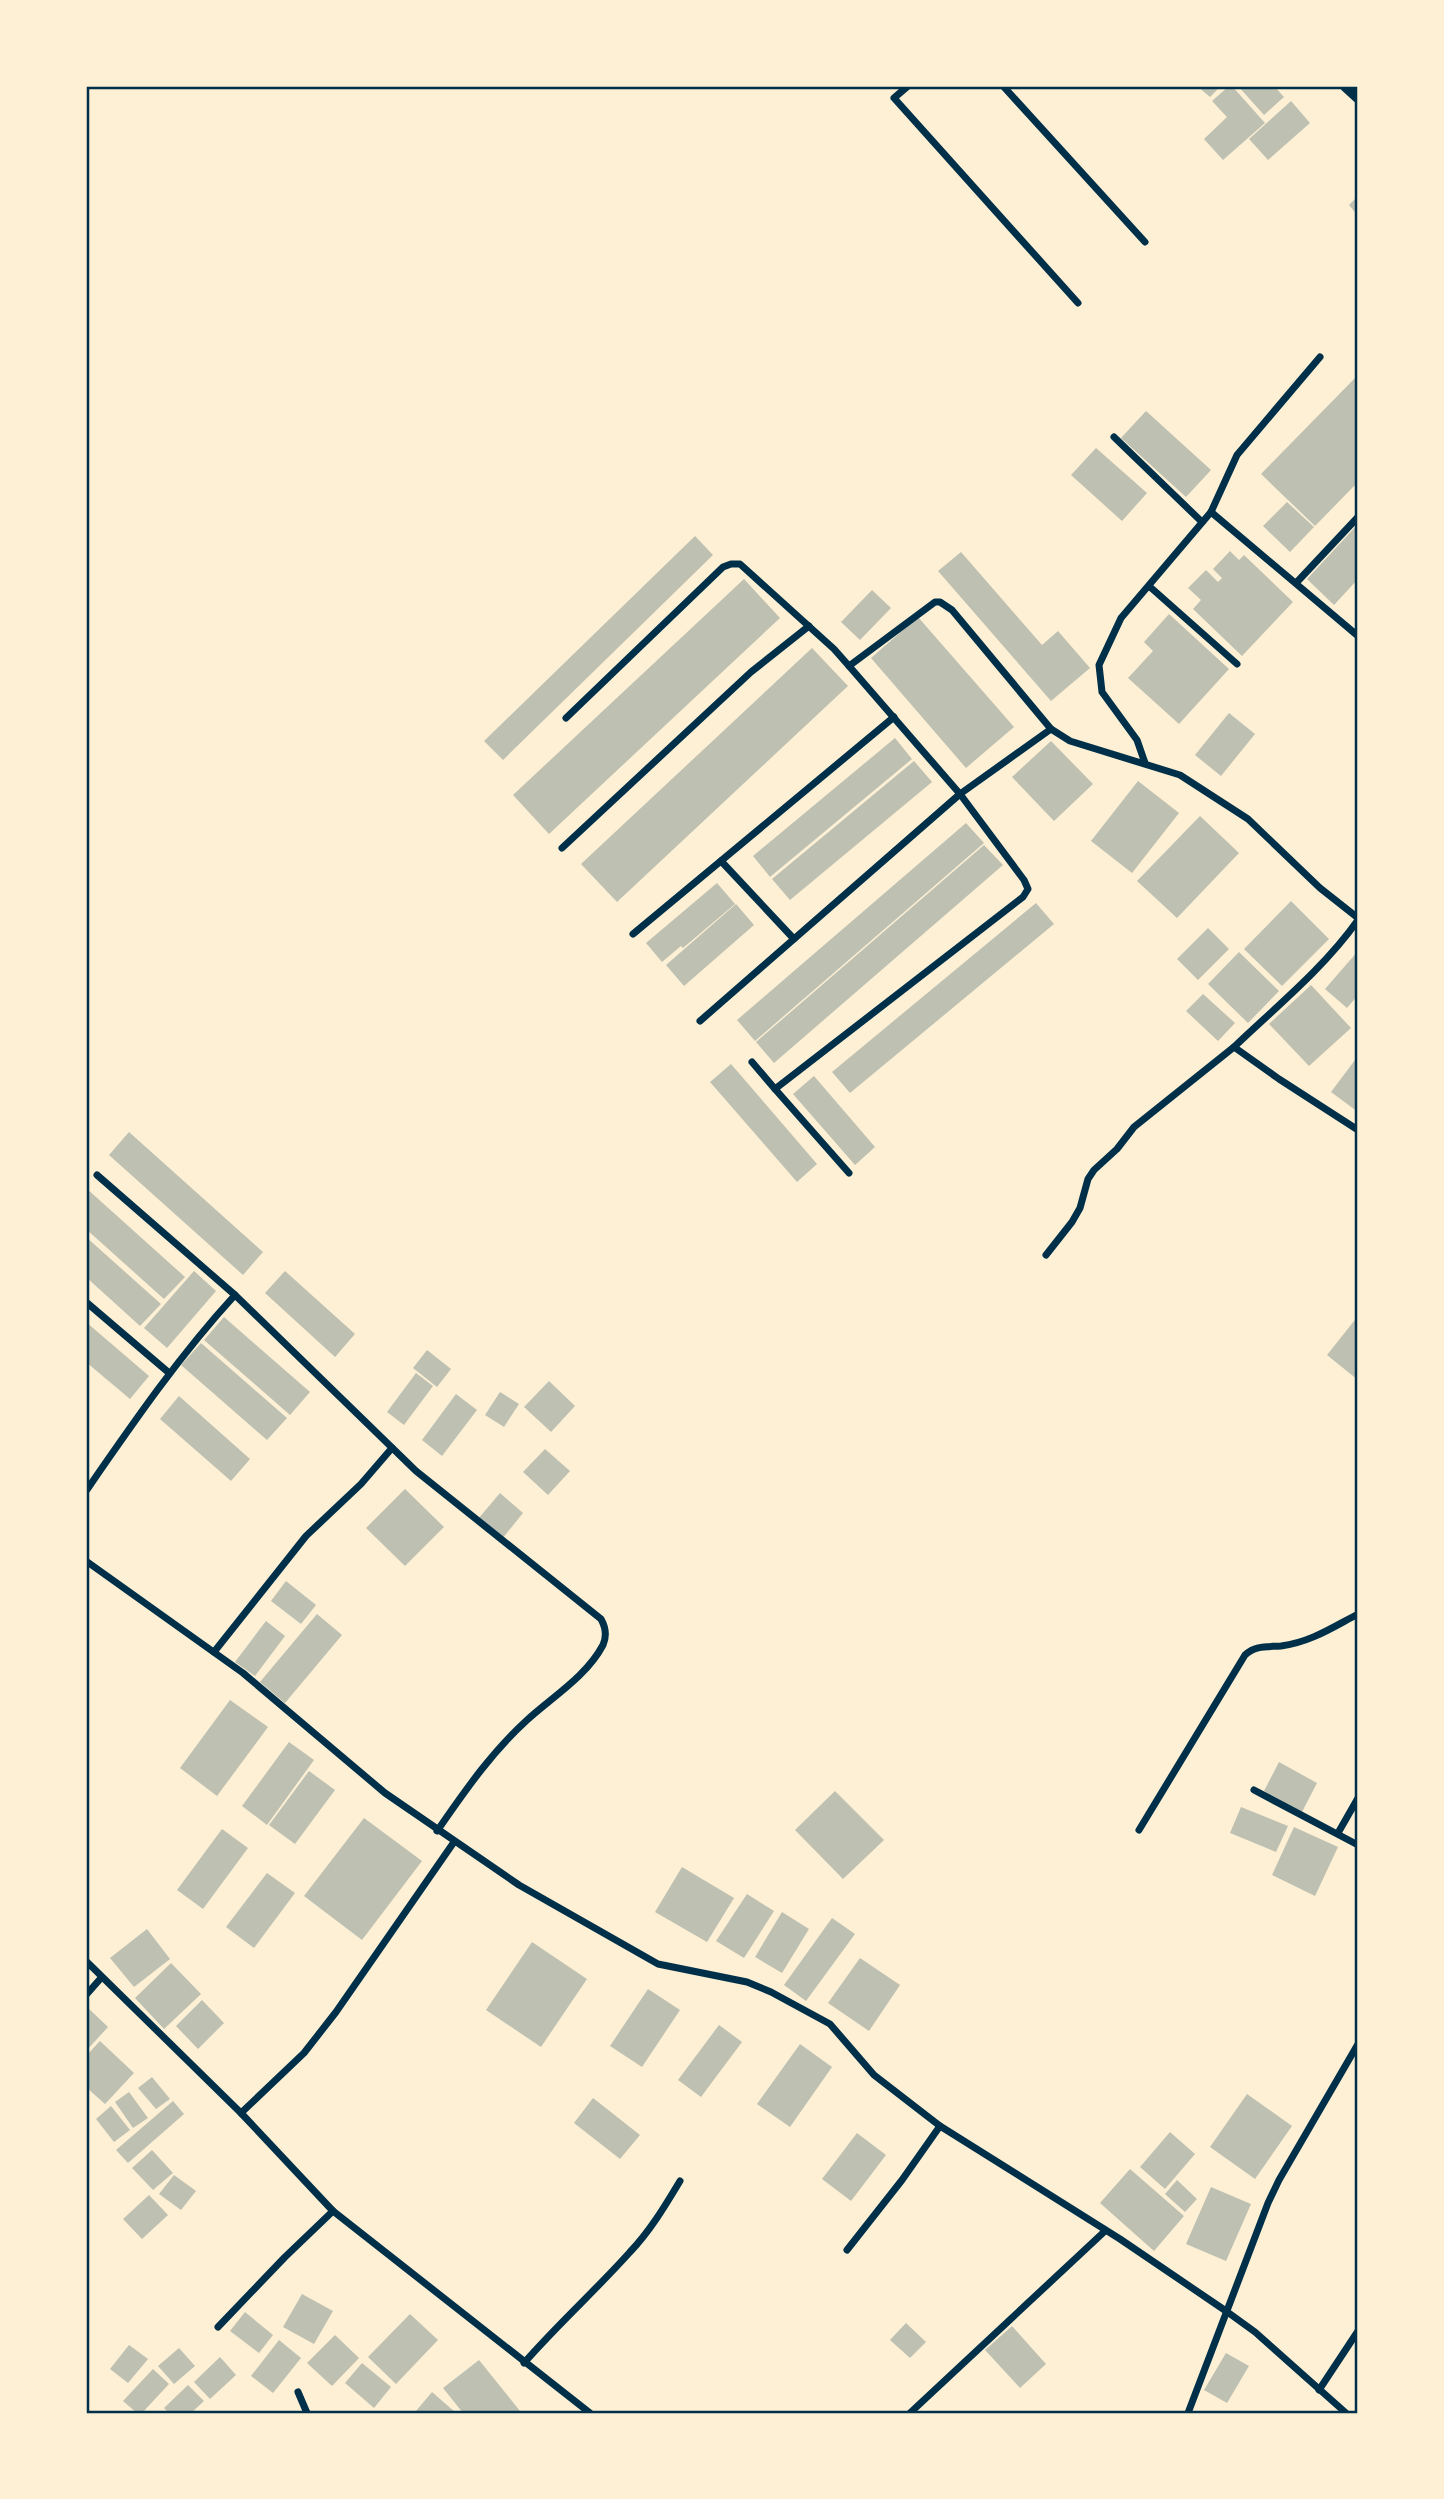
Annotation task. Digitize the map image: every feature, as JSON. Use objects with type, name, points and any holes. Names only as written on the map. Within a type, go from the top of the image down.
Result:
[{"type":"street","points":[[908,86],[894,98],[1079,303]]},
{"type":"street","points":[[1003,86],[1145,242]]},
{"type":"street","points":[[1346,86],[1358,97]]},
{"type":"street","points":[[1146,763],[1137,740],[1102,692],[1100,665],[1121,618],[1211,512],[1237,455],[1320,357]]},
{"type":"street","points":[[1114,437],[1202,522]]},
{"type":"street","points":[[1211,512],[1358,636]]},
{"type":"street","points":[[1297,582],[1358,517]]},
{"type":"street","points":[[566,718],[723,567],[740,564],[849,666],[960,794],[1024,880],[1028,889],[1023,897],[775,1089]]},
{"type":"street","points":[[1149,586],[1237,664]]},
{"type":"street","points":[[849,666],[936,602],[940,602],[952,610],[1051,729],[1070,741],[1180,775],[1248,818],[1320,888],[1358,919],[1345,939],[1317,968],[1234,1047],[1134,1127],[1117,1149],[1094,1170],[1088,1179],[1076,1215],[1046,1255]]},
{"type":"street","points":[[562,848],[751,672],[809,626]]},
{"type":"street","points":[[633,934],[894,717]]},
{"type":"street","points":[[700,1021],[960,794],[1051,729]]},
{"type":"street","points":[[721,861],[794,939]]},
{"type":"street","points":[[1234,1047],[1358,1130]]},
{"type":"street","points":[[752,1062],[849,1173]]},
{"type":"street","points":[[97,1175],[235,1294],[416,1471],[601,1619],[606,1638],[602,1646],[574,1681],[526,1721],[487,1760],[437,1831]]},
{"type":"street","points":[[86,1491],[169,1373],[198,1335],[235,1294]]},
{"type":"street","points":[[86,1302],[169,1373]]},
{"type":"street","points":[[214,1652],[306,1536],[361,1484],[392,1448]]},
{"type":"street","points":[[86,1561],[243,1673],[385,1793],[519,1885],[658,1964],[747,1982],[831,2024],[874,2075],[940,2126],[1120,2239],[1226,2311],[1255,2332],[1346,2413]]},
{"type":"street","points":[[1139,1830],[1249,1650],[1311,1639],[1358,1614]]},
{"type":"street","points":[[1254,1790],[1358,1845]]},
{"type":"street","points":[[1338,1833],[1358,1798]]},
{"type":"street","points":[[241,2113],[304,2053],[336,2012],[454,1842]]},
{"type":"street","points":[[86,1961],[241,2113],[332,2211],[590,2413]]},
{"type":"street","points":[[86,1996],[101,1978]]},
{"type":"street","points":[[1188,2413],[1279,2180],[1358,2044]]},
{"type":"street","points":[[847,2250],[940,2126]]},
{"type":"street","points":[[524,2363],[631,2252],[659,2216],[680,2180]]},
{"type":"street","points":[[218,2327],[332,2211]]},
{"type":"street","points":[[910,2413],[1105,2231]]},
{"type":"street","points":[[1319,2390],[1358,2331]]},
{"type":"street","points":[[298,2392],[307,2413]]},
{"type":"building","points":[[1197,86],[1221,86],[1210,97]]},
{"type":"building","points":[[1232,86],[1265,123],[1223,160],[1204,139],[1227,117],[1212,101]]},
{"type":"building","points":[[1238,86],[1274,86],[1284,97],[1264,115]]},
{"type":"building","points":[[1291,101],[1310,123],[1268,160],[1249,139]]},
{"type":"building","points":[[1358,196],[1358,216],[1349,205]]},
{"type":"building","points":[[1356,377],[1358,482],[1315,526],[1261,474]]},
{"type":"building","points":[[1146,411],[1211,470],[1186,497],[1121,438]]},
{"type":"building","points":[[1096,448],[1147,493],[1122,521],[1071,475]]},
{"type":"building","points":[[1287,502],[1314,527],[1290,552],[1263,526]]},
{"type":"building","points":[[1358,524],[1358,579],[1334,605],[1307,579]]},
{"type":"building","points":[[695,536],[713,555],[503,760],[484,741]]},
{"type":"building","points":[[1230,551],[1239,560],[1244,555],[1293,602],[1242,656],[1193,609],[1201,600],[1188,588],[1206,570],[1218,582],[1222,578],[1213,569]]},
{"type":"building","points":[[961,552],[1042,645],[1058,631],[1090,668],[1051,701],[938,571]]},
{"type":"building","points":[[744,579],[780,618],[549,834],[513,795]]},
{"type":"building","points":[[872,590],[891,608],[860,640],[841,622]]},
{"type":"building","points":[[1169,614],[1229,669],[1179,724],[1128,678],[1153,651],[1144,642]]},
{"type":"building","points":[[918,617],[1014,727],[966,768],[871,658]]},
{"type":"building","points":[[812,648],[848,686],[617,902],[581,864]]},
{"type":"building","points":[[1229,713],[1255,734],[1221,776],[1195,755]]},
{"type":"building","points":[[895,738],[912,759],[770,877],[753,856]]},
{"type":"building","points":[[1051,741],[1093,784],[1054,821],[1012,777]]},
{"type":"building","points":[[914,761],[932,782],[790,900],[772,879]]},
{"type":"building","points":[[1138,781],[1179,813],[1132,873],[1091,841]]},
{"type":"building","points":[[1200,816],[1239,853],[1177,918],[1137,881]]},
{"type":"building","points":[[966,823],[984,843],[755,1041],[737,1020]]},
{"type":"building","points":[[984,845],[1003,865],[774,1063],[756,1042]]},
{"type":"building","points":[[717,883],[735,904],[683,948],[681,946],[662,962],[646,943]]},
{"type":"building","points":[[1291,901],[1329,939],[1282,986],[1244,949]]},
{"type":"building","points":[[1036,903],[1054,924],[850,1093],[832,1072]]},
{"type":"building","points":[[736,904],[754,925],[684,986],[666,965]]},
{"type":"building","points":[[1208,928],[1229,949],[1198,980],[1177,959]]},
{"type":"building","points":[[1358,951],[1358,995],[1347,1008],[1325,989]]},
{"type":"building","points":[[1239,952],[1279,991],[1248,1023],[1208,984]]},
{"type":"building","points":[[1311,985],[1351,1028],[1309,1066],[1269,1024]]},
{"type":"building","points":[[1203,994],[1235,1023],[1218,1041],[1186,1011]]},
{"type":"building","points":[[1358,1056],[1358,1112],[1331,1092]]},
{"type":"building","points":[[731,1064],[817,1164],[797,1182],[710,1082]]},
{"type":"building","points":[[814,1076],[875,1147],[855,1165],[793,1094]]},
{"type":"building","points":[[129,1132],[263,1252],[243,1275],[109,1155]]},
{"type":"building","points":[[86,1188],[185,1277],[164,1299],[86,1229]]},
{"type":"building","points":[[86,1237],[161,1304],[140,1326],[86,1277]]},
{"type":"building","points":[[194,1271],[216,1291],[167,1348],[144,1328]]},
{"type":"building","points":[[285,1271],[355,1334],[335,1357],[265,1293]]},
{"type":"building","points":[[1358,1316],[1358,1380],[1327,1355]]},
{"type":"building","points":[[224,1317],[310,1392],[290,1415],[204,1340]]},
{"type":"building","points":[[86,1322],[149,1376],[130,1399],[86,1362]]},
{"type":"building","points":[[201,1343],[287,1418],[267,1440],[181,1365]]},
{"type":"building","points":[[427,1350],[451,1369],[437,1387],[413,1368]]},
{"type":"building","points":[[416,1373],[433,1386],[404,1425],[387,1412]]},
{"type":"building","points":[[549,1381],[575,1406],[551,1432],[524,1407]]},
{"type":"building","points":[[500,1392],[519,1404],[504,1427],[485,1415]]},
{"type":"building","points":[[456,1394],[477,1410],[442,1456],[422,1440]]},
{"type":"building","points":[[179,1396],[250,1459],[231,1481],[160,1419]]},
{"type":"building","points":[[545,1449],[570,1471],[548,1495],[523,1472]]},
{"type":"building","points":[[405,1489],[444,1527],[405,1566],[366,1528]]},
{"type":"building","points":[[500,1493],[523,1513],[502,1539],[478,1519]]},
{"type":"building","points":[[286,1581],[316,1605],[301,1624],[271,1601]]},
{"type":"building","points":[[317,1614],[342,1635],[285,1703],[260,1682]]},
{"type":"building","points":[[266,1621],[285,1636],[255,1676],[235,1662]]},
{"type":"building","points":[[230,1700],[268,1727],[217,1796],[180,1768]]},
{"type":"building","points":[[289,1742],[314,1760],[267,1825],[242,1806]]},
{"type":"building","points":[[1279,1762],[1317,1783],[1302,1812],[1264,1791]]},
{"type":"building","points":[[309,1771],[335,1790],[295,1844],[269,1825]]},
{"type":"building","points":[[835,1791],[884,1840],[843,1879],[795,1830]]},
{"type":"building","points":[[1241,1807],[1288,1826],[1276,1852],[1230,1833]]},
{"type":"building","points":[[364,1818],[422,1861],[362,1940],[304,1896]]},
{"type":"building","points":[[1294,1827],[1338,1847],[1315,1896],[1272,1875]]},
{"type":"building","points":[[222,1829],[248,1848],[203,1909],[177,1890]]},
{"type":"building","points":[[682,1867],[734,1898],[707,1942],[655,1912]]},
{"type":"building","points":[[267,1873],[295,1893],[254,1948],[226,1927]]},
{"type":"building","points":[[747,1894],[774,1911],[744,1958],[716,1941]]},
{"type":"building","points":[[782,1912],[809,1929],[782,1973],[755,1957]]},
{"type":"building","points":[[832,1918],[855,1934],[806,2001],[784,1985]]},
{"type":"building","points":[[147,1929],[170,1959],[134,1987],[110,1958]]},
{"type":"building","points":[[532,1942],[587,1979],[541,2047],[486,2010]]},
{"type":"building","points":[[860,1958],[900,1985],[869,2031],[828,2003]]},
{"type":"building","points":[[171,1963],[201,1994],[164,2029],[135,1998]]},
{"type":"building","points":[[648,1989],[680,2010],[642,2067],[610,2046]]},
{"type":"building","points":[[202,2000],[224,2023],[198,2049],[176,2026]]},
{"type":"building","points":[[86,2006],[108,2027],[86,2051]]},
{"type":"building","points":[[719,2025],[742,2042],[701,2097],[678,2080]]},
{"type":"building","points":[[100,2041],[134,2073],[105,2104],[86,2087],[86,2056]]},
{"type":"building","points":[[800,2044],[832,2067],[790,2127],[757,2104]]},
{"type":"building","points":[[152,2077],[170,2099],[156,2109],[138,2088]]},
{"type":"building","points":[[129,2092],[148,2118],[133,2128],[115,2102]]},
{"type":"building","points":[[1247,2094],[1292,2126],[1255,2179],[1210,2147]]},
{"type":"building","points":[[593,2098],[640,2135],[620,2159],[574,2123]]},
{"type":"building","points":[[173,2101],[184,2114],[128,2163],[116,2150]]},
{"type":"building","points":[[111,2106],[130,2130],[114,2142],[96,2119]]},
{"type":"building","points":[[1170,2132],[1195,2154],[1165,2189],[1140,2167]]},
{"type":"building","points":[[857,2133],[886,2155],[851,2201],[822,2179]]},
{"type":"building","points":[[152,2150],[173,2173],[153,2190],[132,2168]]},
{"type":"building","points":[[1130,2169],[1184,2216],[1154,2251],[1100,2203]]},
{"type":"building","points":[[174,2175],[196,2191],[181,2210],[159,2194]]},
{"type":"building","points":[[1177,2180],[1197,2199],[1185,2212],[1165,2194]]},
{"type":"building","points":[[1211,2187],[1251,2204],[1226,2261],[1186,2244]]},
{"type":"building","points":[[149,2195],[168,2215],[142,2239],[123,2219]]},
{"type":"building","points":[[302,2294],[333,2311],[314,2344],[283,2327]]},
{"type":"building","points":[[245,2312],[273,2335],[259,2353],[230,2331]]},
{"type":"building","points":[[410,2314],[438,2340],[396,2384],[368,2357]]},
{"type":"building","points":[[906,2323],[926,2342],[910,2358],[890,2340]]},
{"type":"building","points":[[1012,2326],[1046,2364],[1020,2388],[985,2350]]},
{"type":"building","points":[[335,2335],[359,2358],[332,2386],[307,2363]]},
{"type":"building","points":[[279,2340],[301,2358],[273,2393],[251,2376]]},
{"type":"building","points":[[129,2345],[148,2359],[128,2383],[110,2369]]},
{"type":"building","points":[[179,2348],[195,2366],[174,2384],[158,2366]]},
{"type":"building","points":[[1226,2353],[1249,2366],[1227,2403],[1204,2390]]},
{"type":"building","points":[[220,2357],[236,2375],[210,2399],[194,2382]]},
{"type":"building","points":[[479,2360],[520,2411],[518,2413],[463,2413],[443,2388]]},
{"type":"building","points":[[362,2363],[391,2387],[374,2408],[345,2383]]},
{"type":"building","points":[[153,2369],[169,2384],[142,2413],[137,2413],[123,2401]]},
{"type":"building","points":[[188,2385],[204,2401],[191,2413],[169,2413],[164,2408]]},
{"type":"building","points":[[432,2392],[456,2413],[416,2411]]}]
